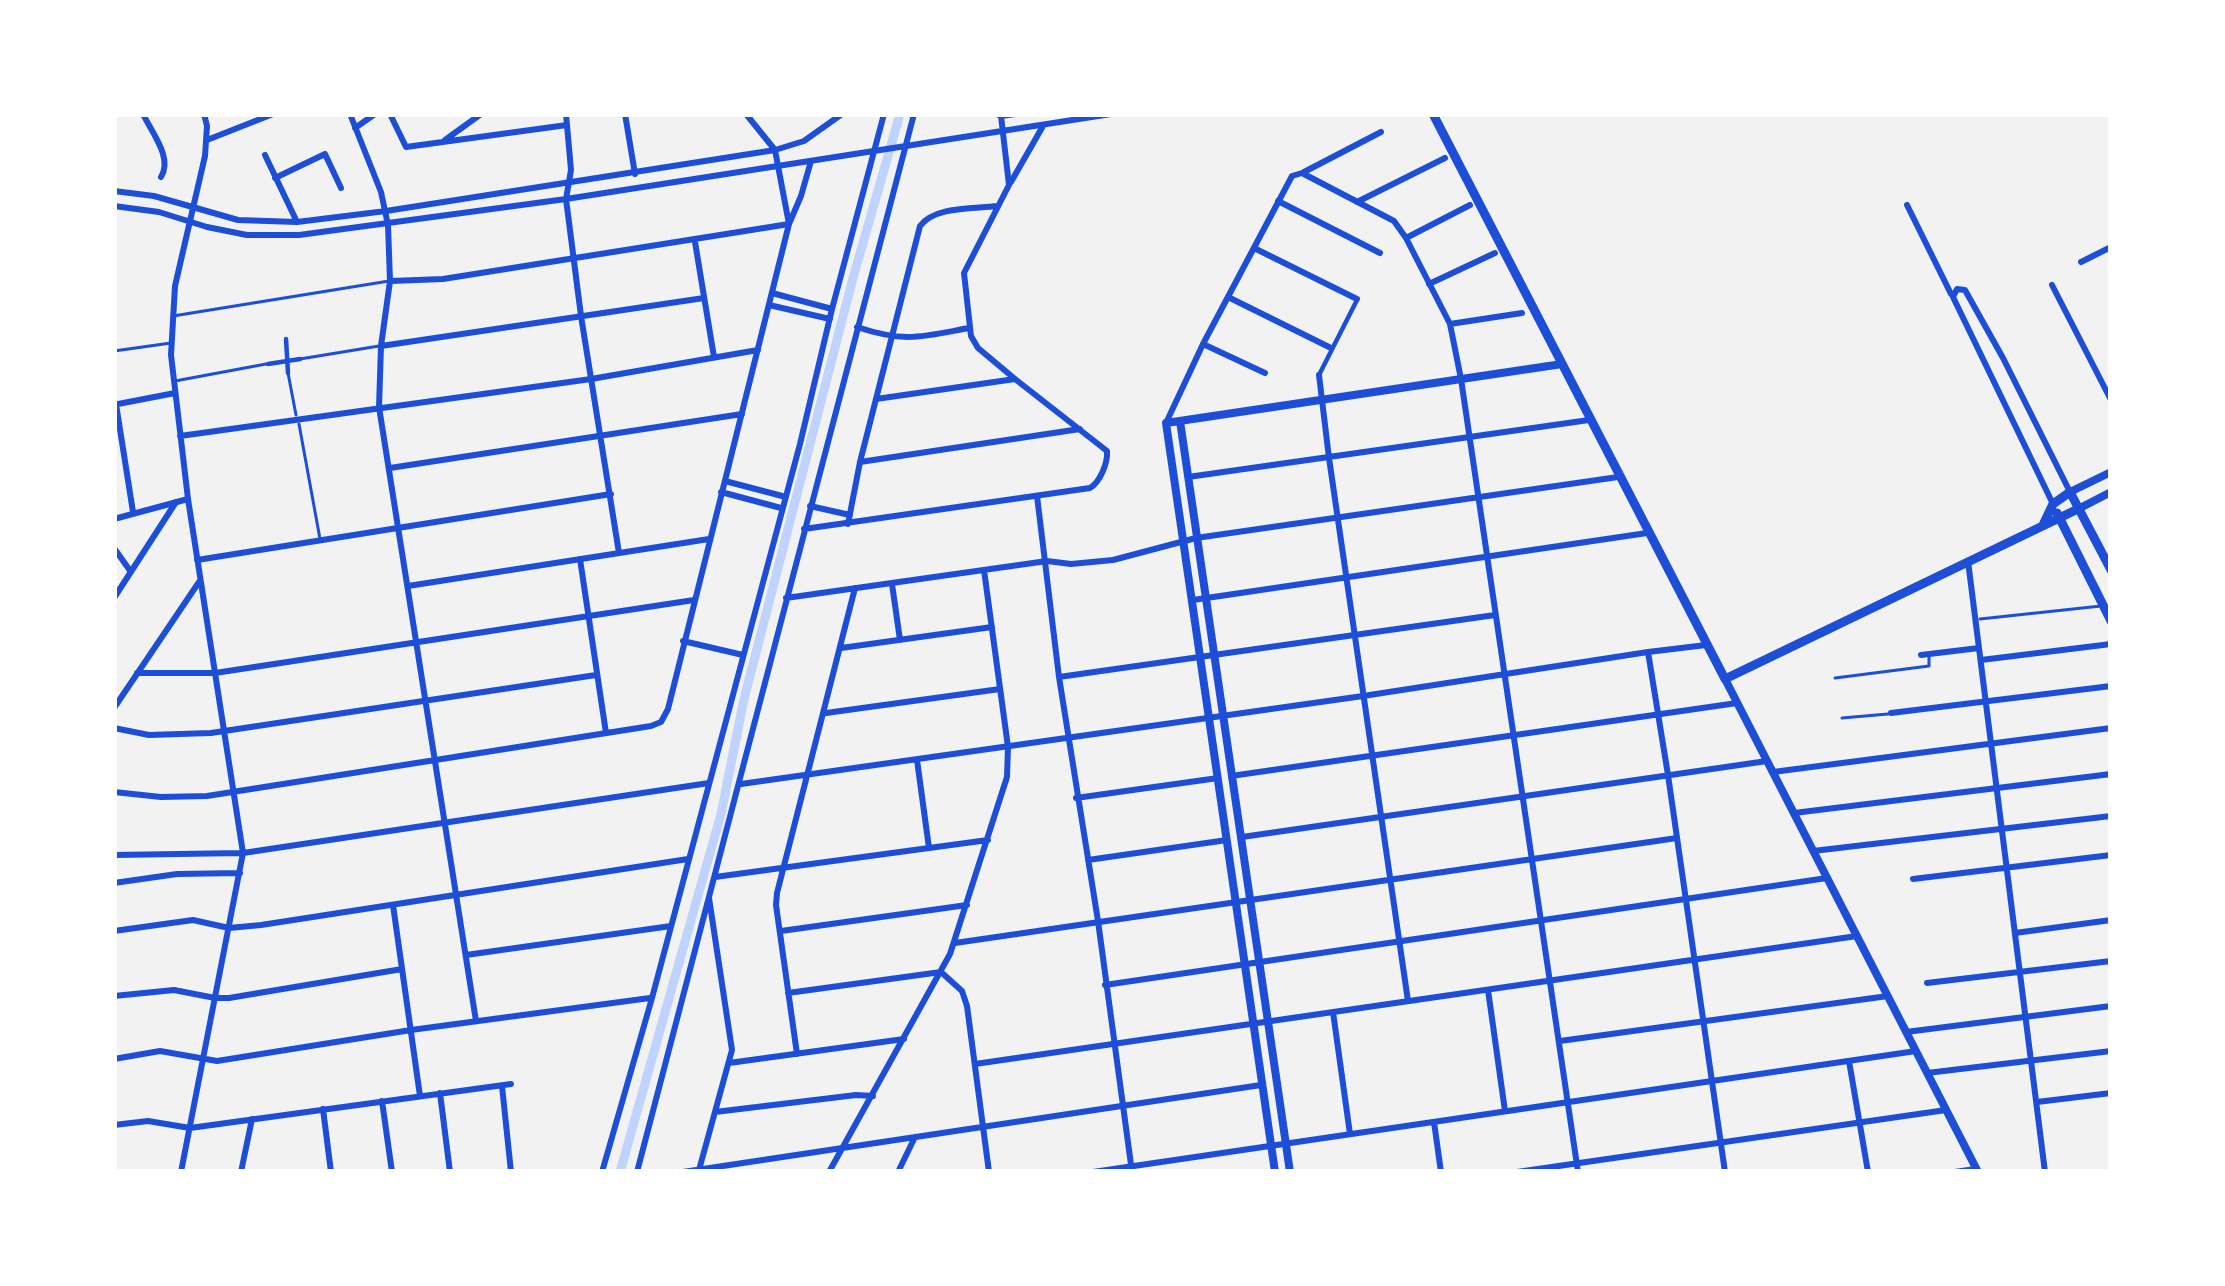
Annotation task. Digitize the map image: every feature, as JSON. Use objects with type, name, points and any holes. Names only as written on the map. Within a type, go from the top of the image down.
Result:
[{"type":"main road","points":[[1433,114],[1725,679],[2080,508]]},
{"type":"main road","points":[[2043,524],[2053,504],[2070,492],[2111,570]]},
{"type":"main road","points":[[2053,504],[2111,621]]},
{"type":"street","points":[[143,114],[167,161],[161,177]]},
{"type":"street","points":[[181,1172],[244,853],[173,381],[175,286],[207,140],[204,114]]},
{"type":"street","points":[[207,140],[273,114]]},
{"type":"street","points":[[350,114],[388,225],[390,281],[379,407],[476,1021]]},
{"type":"street","points":[[355,128],[375,114]]},
{"type":"street","points":[[390,114],[406,147],[567,125]]},
{"type":"street","points":[[443,142],[481,114]]},
{"type":"street","points":[[566,114],[570,184],[566,200],[573,258],[619,553]]},
{"type":"street","points":[[625,114],[635,174]]},
{"type":"street","points":[[746,114],[776,150],[789,224]]},
{"type":"street","points":[[114,191],[154,196],[238,220],[297,222],[776,150],[805,141],[830,117],[842,114]]},
{"type":"street","points":[[602,1172],[786,497],[884,114]]},
{"type":"street","points":[[637,1172],[741,784],[901,148],[914,114]]},
{"type":"street","points":[[1009,185],[999,115],[1016,114]]},
{"type":"street","points":[[114,206],[269,236],[566,200],[1111,114]]},
{"type":"street","points":[[804,529],[1090,488],[1098,481],[1107,452],[978,348],[970,336],[964,273],[1043,125]]},
{"type":"street","points":[[1275,1172],[1166,423],[1292,176],[1381,132]]},
{"type":"street","points":[[275,178],[325,154],[341,188]]},
{"type":"street","points":[[265,155],[297,222]]},
{"type":"street","points":[[1357,202],[1445,158]]},
{"type":"street","points":[[114,792],[207,796],[658,725],[664,718],[789,224],[812,161]]},
{"type":"street","points":[[1302,173],[1394,221],[1450,324],[1577,1168]]},
{"type":"street","points":[[1278,201],[1380,253]]},
{"type":"street","points":[[1406,238],[1470,205]]},
{"type":"street","points":[[1906,205],[2053,504]]},
{"type":"street","points":[[849,519],[920,226],[936,214],[997,206]]},
{"type":"street","points":[[390,281],[443,279],[789,224]]},
{"type":"street","points":[[694,240],[714,357]]},
{"type":"street","points":[[1254,248],[1357,299],[1319,375],[1408,1001]]},
{"type":"street","points":[[2081,262],[2111,248]]},
{"type":"street","points":[[1429,284],[1495,253]]},
{"type":"street","points":[[2052,285],[2111,400]]},
{"type":"street","points":[[1953,297],[1957,289],[1965,290],[2070,492],[2111,472]]},
{"type":"street","points":[[772,293],[832,308]]},
{"type":"street","points":[[1228,297],[1330,348]]},
{"type":"street","points":[[381,346],[704,298]]},
{"type":"street","points":[[769,305],[830,319]]},
{"type":"street","points":[[1450,324],[1522,313]]},
{"type":"street","points":[[857,327],[891,339],[969,328]]},
{"type":"street","points":[[286,339],[288,373]]},
{"type":"street","points":[[1203,344],[1265,374]]},
{"type":"street","points":[[180,436],[591,379],[758,350]]},
{"type":"street","points":[[268,364],[300,359]]},
{"type":"street","points":[[1166,423],[1562,364]]},
{"type":"street","points":[[876,400],[1015,379]]},
{"type":"street","points":[[133,512],[115,405],[175,393]]},
{"type":"street","points":[[1173,406],[1180,421],[1290,1172]]},
{"type":"street","points":[[390,468],[742,414]]},
{"type":"street","points":[[1188,477],[1593,420]]},
{"type":"street","points":[[860,463],[1080,429]]},
{"type":"street","points":[[786,598],[1047,561],[1113,560],[1196,538],[1622,476]]},
{"type":"street","points":[[724,481],[786,497]]},
{"type":"street","points":[[721,492],[782,509]]},
{"type":"street","points":[[2080,508],[2111,492]]},
{"type":"street","points":[[197,560],[610,494]]},
{"type":"street","points":[[1037,496],[1132,1169]]},
{"type":"street","points":[[114,519],[188,500]]},
{"type":"street","points":[[114,598],[176,502]]},
{"type":"street","points":[[810,506],[849,519]]},
{"type":"street","points":[[1193,600],[1651,533]]},
{"type":"street","points":[[408,586],[709,539]]},
{"type":"street","points":[[114,548],[131,572]]},
{"type":"street","points":[[580,559],[606,734]]},
{"type":"street","points":[[1968,561],[2045,1172]]},
{"type":"street","points":[[830,1172],[955,943],[1006,777],[1008,747],[984,570]]},
{"type":"street","points":[[114,709],[201,580]]},
{"type":"street","points":[[891,583],[900,640]]},
{"type":"street","points":[[797,1054],[776,905],[855,588]]},
{"type":"street","points":[[137,673],[215,673],[694,600]]},
{"type":"street","points":[[1059,677],[1495,615]]},
{"type":"street","points":[[841,648],[992,627]]},
{"type":"street","points":[[683,641],[743,655]]},
{"type":"street","points":[[1981,660],[2111,644]]},
{"type":"street","points":[[741,784],[1707,645]]},
{"type":"street","points":[[1925,655],[1979,647]]},
{"type":"street","points":[[1648,652],[1725,1172]]},
{"type":"street","points":[[114,728],[180,736],[596,675]]},
{"type":"street","points":[[1725,679],[1978,1170],[1955,1172]]},
{"type":"street","points":[[1891,713],[2111,686]]},
{"type":"street","points":[[824,713],[1000,689]]},
{"type":"street","points":[[1231,776],[1737,703]]},
{"type":"street","points":[[1773,772],[2111,728]]},
{"type":"street","points":[[917,760],[929,848]]},
{"type":"street","points":[[1240,837],[1767,761]]},
{"type":"street","points":[[1794,814],[2111,774]]},
{"type":"street","points":[[1076,798],[1218,778]]},
{"type":"street","points":[[114,855],[244,853],[709,783]]},
{"type":"street","points":[[1813,851],[2111,816]]},
{"type":"street","points":[[955,943],[1677,838]]},
{"type":"street","points":[[715,878],[988,840]]},
{"type":"street","points":[[1088,860],[1227,840]]},
{"type":"street","points":[[1913,879],[2111,855]]},
{"type":"street","points":[[114,931],[193,920],[229,928],[688,859]]},
{"type":"street","points":[[114,883],[177,874],[240,873]]},
{"type":"street","points":[[1105,985],[1827,878]]},
{"type":"street","points":[[699,1169],[729,1063],[731,1039],[709,895]]},
{"type":"street","points":[[393,905],[420,1096]]},
{"type":"street","points":[[780,932],[967,905]]},
{"type":"street","points":[[2015,933],[2111,920]]},
{"type":"street","points":[[465,956],[670,926]]},
{"type":"street","points":[[975,1064],[1857,936]]},
{"type":"street","points":[[1928,983],[2111,961]]},
{"type":"street","points":[[114,996],[174,989],[215,998],[402,969]]},
{"type":"street","points":[[788,993],[941,972],[962,991],[967,1006],[989,1172]]},
{"type":"street","points":[[1488,990],[1506,1112]]},
{"type":"street","points":[[1560,1041],[1888,996]]},
{"type":"street","points":[[114,1059],[160,1051],[218,1061],[652,998]]},
{"type":"street","points":[[1906,1032],[2111,1006]]},
{"type":"street","points":[[1333,1012],[1350,1135]]},
{"type":"street","points":[[729,1063],[904,1040]]},
{"type":"street","points":[[1093,1172],[1916,1051]]},
{"type":"street","points":[[1928,1073],[2111,1051]]},
{"type":"street","points":[[1849,1060],[1868,1172]]},
{"type":"street","points":[[114,1125],[148,1121],[190,1128],[506,1085],[511,1172]]},
{"type":"street","points":[[683,1172],[1262,1085]]},
{"type":"street","points":[[440,1093],[450,1172]]},
{"type":"street","points":[[2036,1102],[2111,1093]]},
{"type":"street","points":[[716,1112],[856,1094],[873,1096]]},
{"type":"street","points":[[382,1101],[392,1172]]},
{"type":"street","points":[[323,1109],[331,1172]]},
{"type":"street","points":[[1517,1172],[1577,1168],[1946,1110]]},
{"type":"street","points":[[241,1172],[252,1119]]},
{"type":"street","points":[[1434,1122],[1441,1172]]},
{"type":"street","points":[[898,1172],[915,1137]]},
{"type":"lane","points":[[172,317],[390,281]]},
{"type":"lane","points":[[114,351],[171,344]]},
{"type":"lane","points":[[300,359],[381,346]]},
{"type":"lane","points":[[173,381],[268,364]]},
{"type":"lane","points":[[288,373],[320,540]]},
{"type":"lane","points":[[1976,620],[2103,605]]},
{"type":"lane","points":[[1835,678],[1929,666],[1925,655]]},
{"type":"lane","points":[[1842,718],[1891,713]]},
{"type":"waterway","points":[[620,1172],[721,814],[744,699],[900,114]]}]
